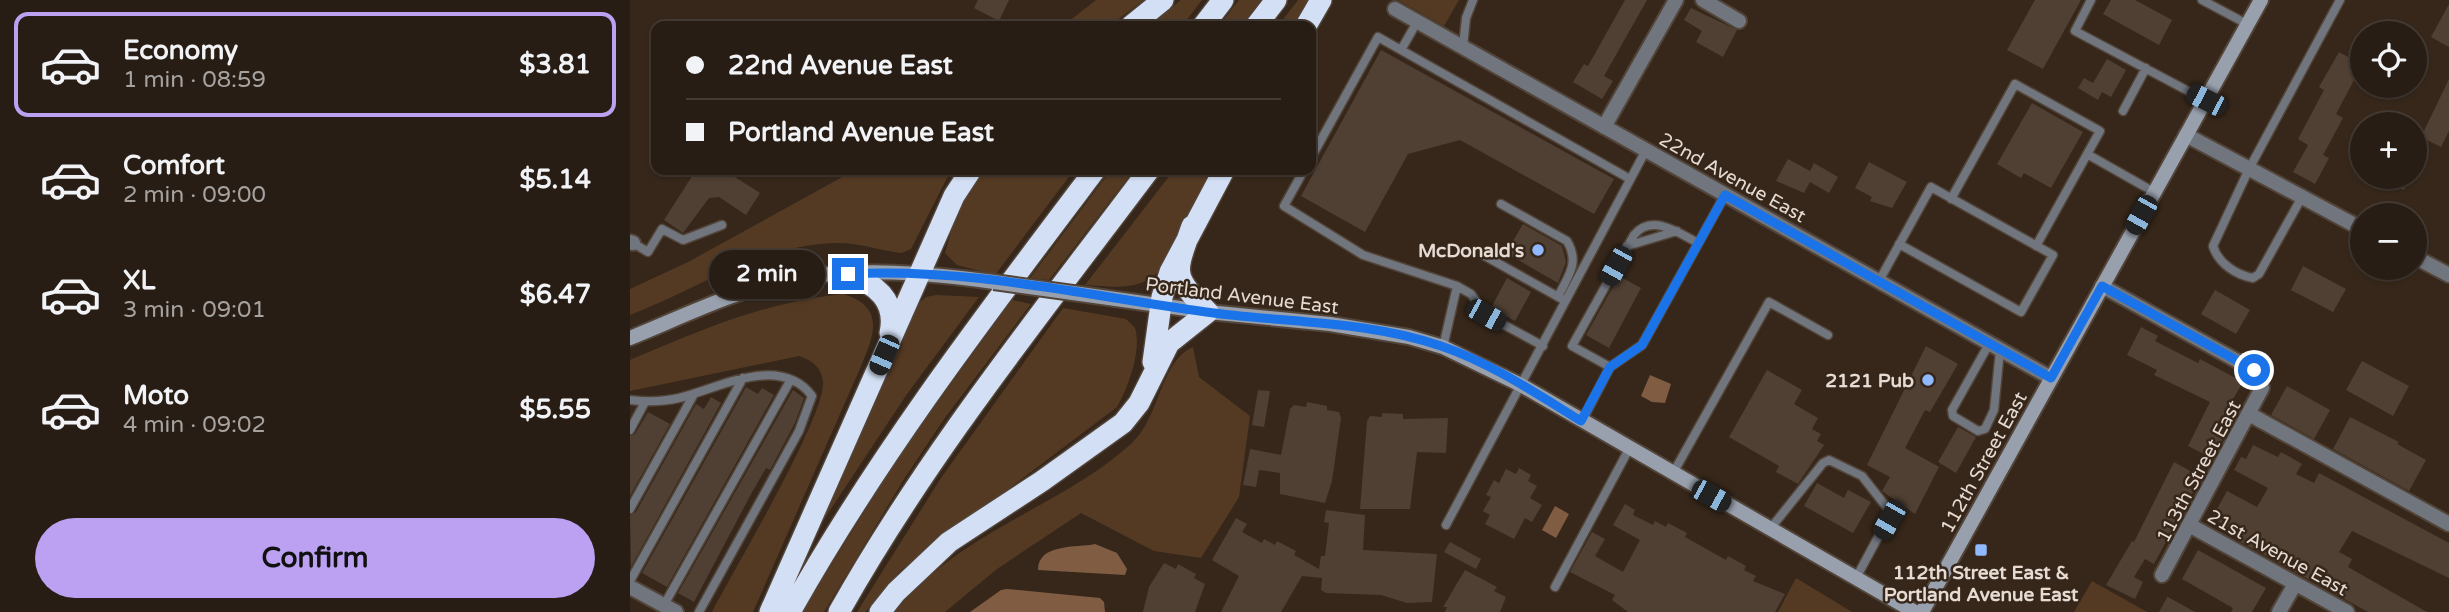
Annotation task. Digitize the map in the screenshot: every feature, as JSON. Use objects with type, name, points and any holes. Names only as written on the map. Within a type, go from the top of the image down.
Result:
[{"type":"highway","points":[[1136,21],[1163,0]]},
{"type":"highway","points":[[1207,21],[1223,0]]},
{"type":"highway","points":[[1260,21],[1276,0]]},
{"type":"highway","points":[[1309,21],[1321,0]]},
{"type":"highway","points":[[770,612],[920,272],[954,197],[968,175]]},
{"type":"highway","points":[[790,612],[828,545],[909,418],[1091,175]]},
{"type":"highway","points":[[839,612],[890,526],[956,428],[1145,175]]},
{"type":"highway","points":[[1148,381],[1161,305],[1170,272],[1221,175]]},
{"type":"highway","points":[[880,612],[895,592],[949,542],[1107,437],[1139,402],[1169,343],[1208,312],[1186,291],[1179,273],[1192,226]]},
{"type":"highway","points":[[848,274],[874,286],[888,301],[892,317],[884,355]]},
{"type":"main road","name":"112th Street East","points":[[1922,612],[2261,0]]},
{"type":"main road","name":"Portland Avenue East","points":[[630,338],[719,302],[791,279],[920,272],[1208,312],[1341,325],[1409,337],[1443,347],[1521,385],[1672,475],[1915,612]]},
{"type":"street","points":[[1604,127],[1676,0]]},
{"type":"street","points":[[1703,0],[1739,21]]},
{"type":"street","name":"22nd Avenue East","points":[[1395,9],[2051,378]]},
{"type":"street","points":[[2186,135],[2350,223]]},
{"type":"street","points":[[2427,263],[2449,275]]},
{"type":"street","name":"113th Street East","points":[[2102,286],[2250,368],[2261,383],[2262,393],[2162,575]]},
{"type":"street","points":[[2249,414],[2449,524]]},
{"type":"street","name":"21st Avenue East","points":[[2191,526],[2347,612]]},
{"type":"street","points":[[630,584],[670,609]]},
{"type":"street","points":[[2279,612],[2295,584]]},
{"type":"lane","points":[[1463,47],[1466,18],[1473,0]]},
{"type":"lane","points":[[2091,0],[2075,31],[2206,100]]},
{"type":"lane","points":[[2202,0],[2247,24]]},
{"type":"lane","points":[[2302,197],[2259,274],[2253,278],[2245,276],[2222,262],[2213,246],[2249,169],[2340,0]]},
{"type":"lane","points":[[1401,50],[1417,22]]},
{"type":"lane","points":[[1316,149],[1378,37],[1630,179]]},
{"type":"lane","points":[[2123,111],[2146,68]]},
{"type":"lane","points":[[1951,199],[2015,84],[2100,131],[2036,246]]},
{"type":"lane","points":[[1446,525],[1584,270],[1588,254],[1646,150]]},
{"type":"lane","points":[[2087,154],[2154,192]]},
{"type":"lane","points":[[1301,175],[1284,206],[1363,255],[1457,286],[1471,294],[1486,315],[1543,346]]},
{"type":"lane","points":[[1879,281],[1899,244],[1931,187],[2053,255],[2021,312],[1899,244]]},
{"type":"lane","points":[[1581,421],[1610,367],[1642,345],[1725,195]]},
{"type":"lane","points":[[1501,204],[1567,241],[1573,251],[1574,267],[1558,297]]},
{"type":"lane","points":[[632,242],[649,252],[662,229],[683,240],[722,225]]},
{"type":"lane","points":[[1610,367],[1572,346],[1627,246],[1642,228],[1662,225],[1698,243]]},
{"type":"lane","points":[[1627,246],[1677,232]]},
{"type":"lane","points":[[1476,251],[1567,302]]},
{"type":"lane","points":[[1443,347],[1457,286]]},
{"type":"lane","points":[[1672,475],[1769,302],[1828,335]]},
{"type":"lane","points":[[1995,347],[1994,410],[1985,429],[1979,430],[1954,416],[1952,410],[1995,347]]},
{"type":"lane","points":[[630,400],[645,402],[694,394],[743,378],[764,375],[790,381],[812,396],[806,417],[698,612]]},
{"type":"lane","points":[[630,584],[743,378]]},
{"type":"lane","points":[[670,609],[790,381]]},
{"type":"lane","points":[[630,509],[694,394]]},
{"type":"lane","points":[[630,429],[645,402]]},
{"type":"lane","points":[[1555,587],[1629,449]]},
{"type":"lane","points":[[1770,529],[1822,463],[1829,460],[1854,471],[1880,498],[1890,514],[1856,578]]},
{"type":"shaded area","points":[[1096,0],[1144,0],[1116,21],[1069,21]]},
{"type":"shaded area","points":[[1181,0],[1202,0],[1186,21],[1155,21]]},
{"type":"shaded area","points":[[1239,0],[1261,0],[1245,21],[1223,21]]},
{"type":"shaded area","points":[[1298,0],[1309,0],[1297,21],[1282,21]]},
{"type":"shaded area","points":[[1398,0],[1459,0],[1444,26]]},
{"type":"shaded area","points":[[846,175],[948,175],[911,249],[902,253],[838,243],[783,251],[731,269],[630,315],[630,289],[688,262]]},
{"type":"shaded area","points":[[977,175],[1070,175],[995,275],[957,265],[945,253],[957,211]]},
{"type":"shaded area","points":[[1107,175],[1130,175],[1049,280],[1030,278]]},
{"type":"shaded area","points":[[1170,175],[1210,175],[1157,273],[1132,285],[1085,285]]},
{"type":"shaded area","points":[[843,294],[858,300],[872,317],[871,338],[863,361],[753,612],[712,612],[810,426],[820,399],[822,376],[815,365],[799,356],[630,391],[630,360],[760,310]]},
{"type":"shaded area","points":[[926,297],[979,297],[907,394],[809,542],[915,307]]},
{"type":"shaded area","points":[[1012,300],[1031,304],[944,419],[904,479],[824,612],[802,612],[901,453]]},
{"type":"shaded area","points":[[1063,308],[1126,319],[1135,328],[1135,358],[1117,407],[901,570],[865,612],[857,612],[941,478]]},
{"type":"shaded area","points":[[1193,347],[1199,377],[1250,416],[1239,497],[1201,558],[1154,551],[1081,513],[997,569],[945,612],[894,612],[949,560],[1074,485],[1132,443],[1149,418],[1174,364],[1182,354]]},
{"type":"shaded area","points":[[1650,375],[1671,384],[1665,403],[1652,402],[1641,396]]},
{"type":"shaded area","points":[[1555,506],[1569,514],[1556,538],[1542,530]]},
{"type":"shaded area","points":[[1095,544],[1117,553],[1127,569],[1125,575],[1038,570],[1044,555],[1051,551]]},
{"type":"shaded area","points":[[1796,578],[1852,612],[1778,612]]},
{"type":"shaded area","points":[[2092,581],[2147,612],[2074,612]]},
{"type":"shaded area","points":[[1001,590],[1100,598],[1104,602],[1105,612],[970,612]]},
{"type":"building","points":[[978,0],[1009,0],[999,21],[974,8]]},
{"type":"building","points":[[1625,0],[1647,0],[1604,76],[1613,81],[1602,99],[1573,82],[1584,64],[1588,66]]},
{"type":"building","points":[[2035,0],[2081,0],[2043,69],[2007,50]]},
{"type":"building","points":[[2111,0],[2135,0],[2172,20],[2159,45],[2103,14]]},
{"type":"building","points":[[2449,4],[2449,47],[2431,37]]},
{"type":"building","points":[[1691,8],[1737,30],[1723,57],[1696,42],[1702,31],[1684,20]]},
{"type":"building","points":[[1381,50],[1614,179],[1594,214],[1460,140],[1408,154],[1365,232],[1301,196],[1313,175],[1316,175],[1316,169]]},
{"type":"building","points":[[2339,52],[2350,58],[2350,88],[2336,114],[2343,118],[2323,155],[2329,158],[2315,184],[2293,172],[2308,145],[2298,139],[2324,90],[2319,87]]},
{"type":"building","points":[[2107,59],[2126,70],[2111,97],[2102,92],[2098,100],[2078,88],[2084,78],[2093,83]]},
{"type":"building","points":[[2449,79],[2449,131],[2441,147],[2427,140],[2427,125]]},
{"type":"building","points":[[2032,103],[2083,132],[2051,188],[2024,173],[2021,178],[1997,164]]},
{"type":"building","points":[[1788,159],[1810,171],[1814,163],[1838,177],[1829,193],[1810,182],[1804,193],[1776,181]]},
{"type":"building","points":[[1869,162],[1907,182],[1892,208],[1870,201],[1872,197],[1855,188]]},
{"type":"building","points":[[693,175],[732,175],[760,193],[746,215],[719,197],[709,198],[683,233],[664,220]]},
{"type":"building","name":"McDonald's","points":[[1523,224],[1562,246],[1566,262],[1558,283],[1506,253]]},
{"type":"building","points":[[2303,266],[2346,289],[2333,312],[2291,290]]},
{"type":"building","points":[[1619,276],[1641,288],[1609,348],[1586,335]]},
{"type":"building","points":[[1507,278],[1531,292],[1515,321],[1491,308]]},
{"type":"building","points":[[2215,290],[2250,310],[2236,334],[2201,314]]},
{"type":"building","points":[[2141,327],[2158,336],[2155,341],[2198,363],[2200,359],[2243,382],[2229,406],[2238,411],[2212,458],[2188,446],[2210,402],[2154,375],[2157,370],[2127,355]]},
{"type":"building","points":[[1926,346],[1958,364],[1930,412],[1925,410],[1905,448],[1939,467],[1915,514],[1882,491],[1890,477],[1867,465]]},
{"type":"building","points":[[2362,361],[2409,386],[2393,416],[2346,390]]},
{"type":"building","points":[[1767,370],[1802,390],[1794,404],[1818,418],[1812,429],[1821,434],[1817,441],[1824,445],[1798,484],[1776,472],[1779,466],[1729,437]]},
{"type":"building","points":[[2287,386],[2330,410],[2314,439],[2271,415]]},
{"type":"building","points":[[746,387],[758,394],[762,388],[774,395],[667,587],[642,573]]},
{"type":"building","points":[[793,390],[804,398],[795,423],[770,470],[766,468],[750,496],[694,602],[678,593]]},
{"type":"building","points":[[1258,390],[1270,391],[1264,427],[1252,425]]},
{"type":"building","points":[[711,397],[721,403],[631,567],[630,515],[636,512],[696,404],[704,409]]},
{"type":"building","points":[[1307,402],[1327,406],[1327,410],[1339,412],[1341,418],[1332,481],[1325,503],[1280,494],[1280,473],[1259,470],[1256,487],[1243,485],[1250,449],[1281,455],[1290,409],[1294,405],[1306,407]]},
{"type":"building","points":[[648,412],[670,424],[630,496],[630,436],[635,434]]},
{"type":"building","points":[[1382,413],[1403,414],[1403,419],[1448,418],[1446,453],[1417,452],[1410,509],[1360,509],[1367,421],[1370,416],[1382,417]]},
{"type":"building","points":[[2350,417],[2399,442],[2397,444],[2426,460],[2409,491],[2333,449]]},
{"type":"building","points":[[1958,427],[1976,437],[1956,473],[1938,462]]},
{"type":"building","points":[[2253,445],[2278,457],[2281,452],[2302,464],[2296,474],[2314,483],[2319,473],[2449,543],[2449,578],[2352,531],[2339,552],[2352,559],[2348,567],[2427,612],[2368,612],[2235,539],[2239,533],[2212,518],[2227,491],[2257,507],[2268,488],[2234,470],[2241,457],[2246,459]]},
{"type":"building","points":[[2174,462],[2201,477],[2154,564],[2145,559],[2134,577],[2143,582],[2135,599],[2106,585],[2132,541],[2134,542]]},
{"type":"building","points":[[1519,468],[1531,475],[1528,481],[1537,486],[1530,498],[1542,505],[1532,522],[1525,518],[1514,539],[1485,524],[1490,515],[1483,511],[1491,497],[1486,495],[1494,480],[1499,483],[1506,469],[1516,474]]},
{"type":"building","points":[[1817,483],[1844,498],[1848,490],[1871,502],[1853,533],[1804,506]]},
{"type":"building","points":[[1625,504],[1635,510],[1633,515],[1653,525],[1655,521],[1666,527],[1668,523],[1687,533],[1685,537],[1726,560],[1728,556],[1746,566],[1744,570],[1756,576],[1753,581],[1785,594],[1775,612],[1628,612],[1612,600],[1615,595],[1570,572],[1592,532],[1605,539],[1595,556],[1623,572],[1640,540],[1613,525]]},
{"type":"building","points":[[1326,510],[1365,515],[1363,550],[1437,554],[1432,602],[1407,603],[1381,595],[1326,593],[1321,590],[1322,578],[1302,576],[1281,612],[1221,612],[1239,576],[1212,560],[1236,518],[1247,524],[1242,532],[1262,543],[1264,539],[1275,545],[1277,541],[1296,551],[1294,555],[1319,569],[1321,556],[1325,556],[1329,523],[1324,522]]},
{"type":"building","points":[[1450,542],[1481,559],[1476,569],[1444,552]]},
{"type":"building","points":[[2198,550],[2266,588],[2252,612],[2231,612],[2233,608],[2182,579]]},
{"type":"building","points":[[1164,563],[1176,569],[1178,564],[1196,574],[1194,578],[1205,584],[1195,612],[1143,612],[1149,587]]},
{"type":"building","points":[[1465,570],[1497,587],[1494,591],[1506,597],[1500,612],[1445,612],[1447,607],[1443,607]]},
{"type":"building","points":[[2168,597],[2195,612],[2159,612]]},
{"type":"place","name":"McDonald's","points":[[1538,250]]},
{"type":"place","name":"2121 Pub","points":[[1928,380]]},
{"type":"place","name":"112th Street East & Portland Avenue East","points":[[1981,550]]},
{"type":"route","points":[[848,274],[920,272],[1208,312],[1386,332],[1431,343],[1473,359],[1581,421],[1610,367],[1629,357],[1642,345],[1725,195],[2051,378],[2102,286],[2254,370]]}]
